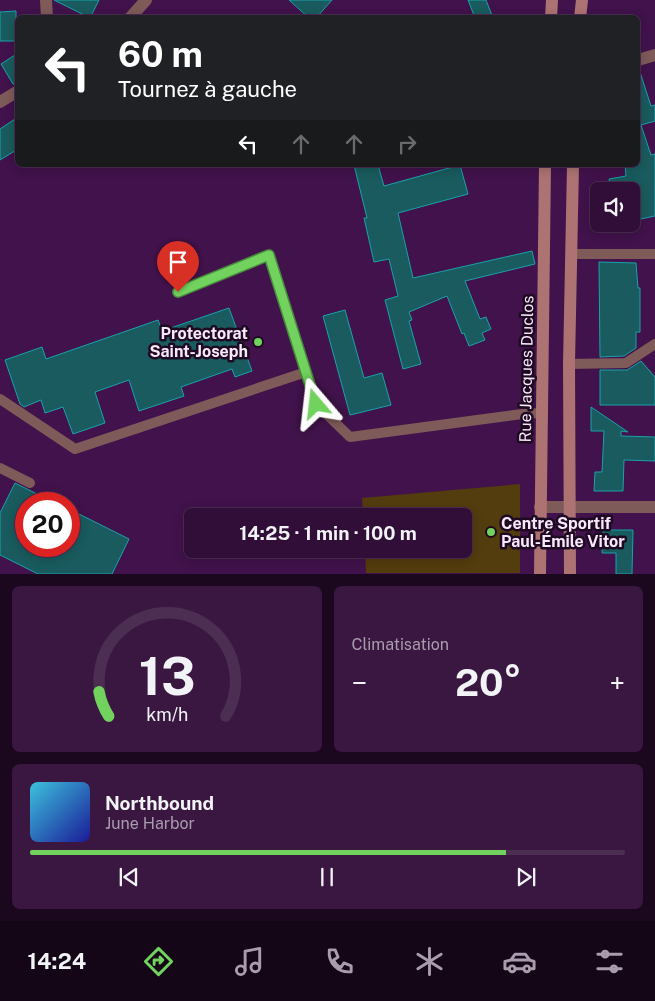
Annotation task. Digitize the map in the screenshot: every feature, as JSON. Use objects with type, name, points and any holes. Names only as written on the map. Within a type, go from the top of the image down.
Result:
[{"type":"main road","points":[[551,15],[552,0]]},
{"type":"main road","points":[[580,15],[582,0]]},
{"type":"main road","name":"Rue Jacques Duclos","points":[[540,574],[545,167]]},
{"type":"main road","points":[[570,574],[569,364],[573,167]]},
{"type":"street","points":[[46,0],[47,15]]},
{"type":"street","points":[[133,15],[146,0]]},
{"type":"street","points":[[640,59],[655,55]]},
{"type":"street","points":[[0,102],[15,93]]},
{"type":"street","points":[[540,507],[655,507]]},
{"type":"lane","points":[[571,254],[655,254]]},
{"type":"lane","points":[[178,292],[269,255],[316,404],[350,437],[542,413]]},
{"type":"lane","points":[[569,364],[626,363],[655,344]]},
{"type":"lane","points":[[0,398],[75,449],[306,372]]},
{"type":"lane","points":[[0,468],[30,483]]},
{"type":"shaded area","name":"Centre Sportif Paul-Émile Vitor","points":[[520,484],[520,573],[366,573],[365,558],[472,558],[472,508],[363,508],[362,498]]},
{"type":"building","points":[[54,0],[99,0],[92,15],[84,15]]},
{"type":"building","points":[[289,0],[332,0],[319,15],[306,15]]},
{"type":"building","points":[[468,0],[486,0],[492,15],[474,15]]},
{"type":"building","points":[[16,11],[15,41],[0,41],[0,12]]},
{"type":"building","points":[[15,55],[15,84],[13,84],[1,64]]},
{"type":"building","points":[[640,72],[651,106],[655,105],[655,121],[641,125],[651,155],[655,154],[655,216],[640,219],[640,182],[610,182],[609,179],[626,176],[625,167],[640,167]]},
{"type":"building","points":[[15,119],[15,151],[0,160],[0,129]]},
{"type":"building","points":[[354,167],[379,167],[384,186],[453,167],[461,167],[468,194],[398,213],[413,278],[532,251],[535,264],[465,281],[480,319],[486,317],[491,329],[482,333],[485,340],[469,346],[464,333],[462,334],[447,296],[409,312],[412,320],[409,321],[421,364],[403,369],[385,300],[398,296],[389,259],[374,262],[364,218],[367,218]]},
{"type":"building","points":[[599,262],[636,263],[638,288],[640,288],[640,332],[636,332],[636,348],[624,356],[600,357]]},
{"type":"building","points":[[229,308],[252,371],[235,377],[232,369],[181,387],[184,396],[139,411],[129,380],[95,392],[105,423],[73,434],[63,407],[45,413],[41,400],[24,407],[20,404],[5,360],[42,347],[46,359],[158,320],[162,331]]},
{"type":"building","points":[[345,310],[364,378],[382,373],[391,405],[350,415],[323,316]]},
{"type":"building","points":[[641,361],[655,377],[655,405],[600,405],[600,370],[627,370]]},
{"type":"building","points":[[591,407],[628,432],[621,431],[621,436],[655,437],[655,461],[624,460],[623,491],[594,491],[595,472],[602,472],[604,431],[591,431]]},
{"type":"building","points":[[15,483],[33,492],[15,492],[15,557],[80,557],[80,514],[129,539],[112,574],[38,574],[0,555],[0,513]]},
{"type":"building","points":[[603,530],[633,530],[632,574],[616,574],[616,553],[602,553]]},
{"type":"place","name":"Protectorat Saint-Joseph","points":[[258,342]]},
{"type":"place","name":"Centre Sportif Paul-Émile Vitor","points":[[491,532]]},
{"type":"route","points":[[178,292],[269,255],[316,404]]}]
